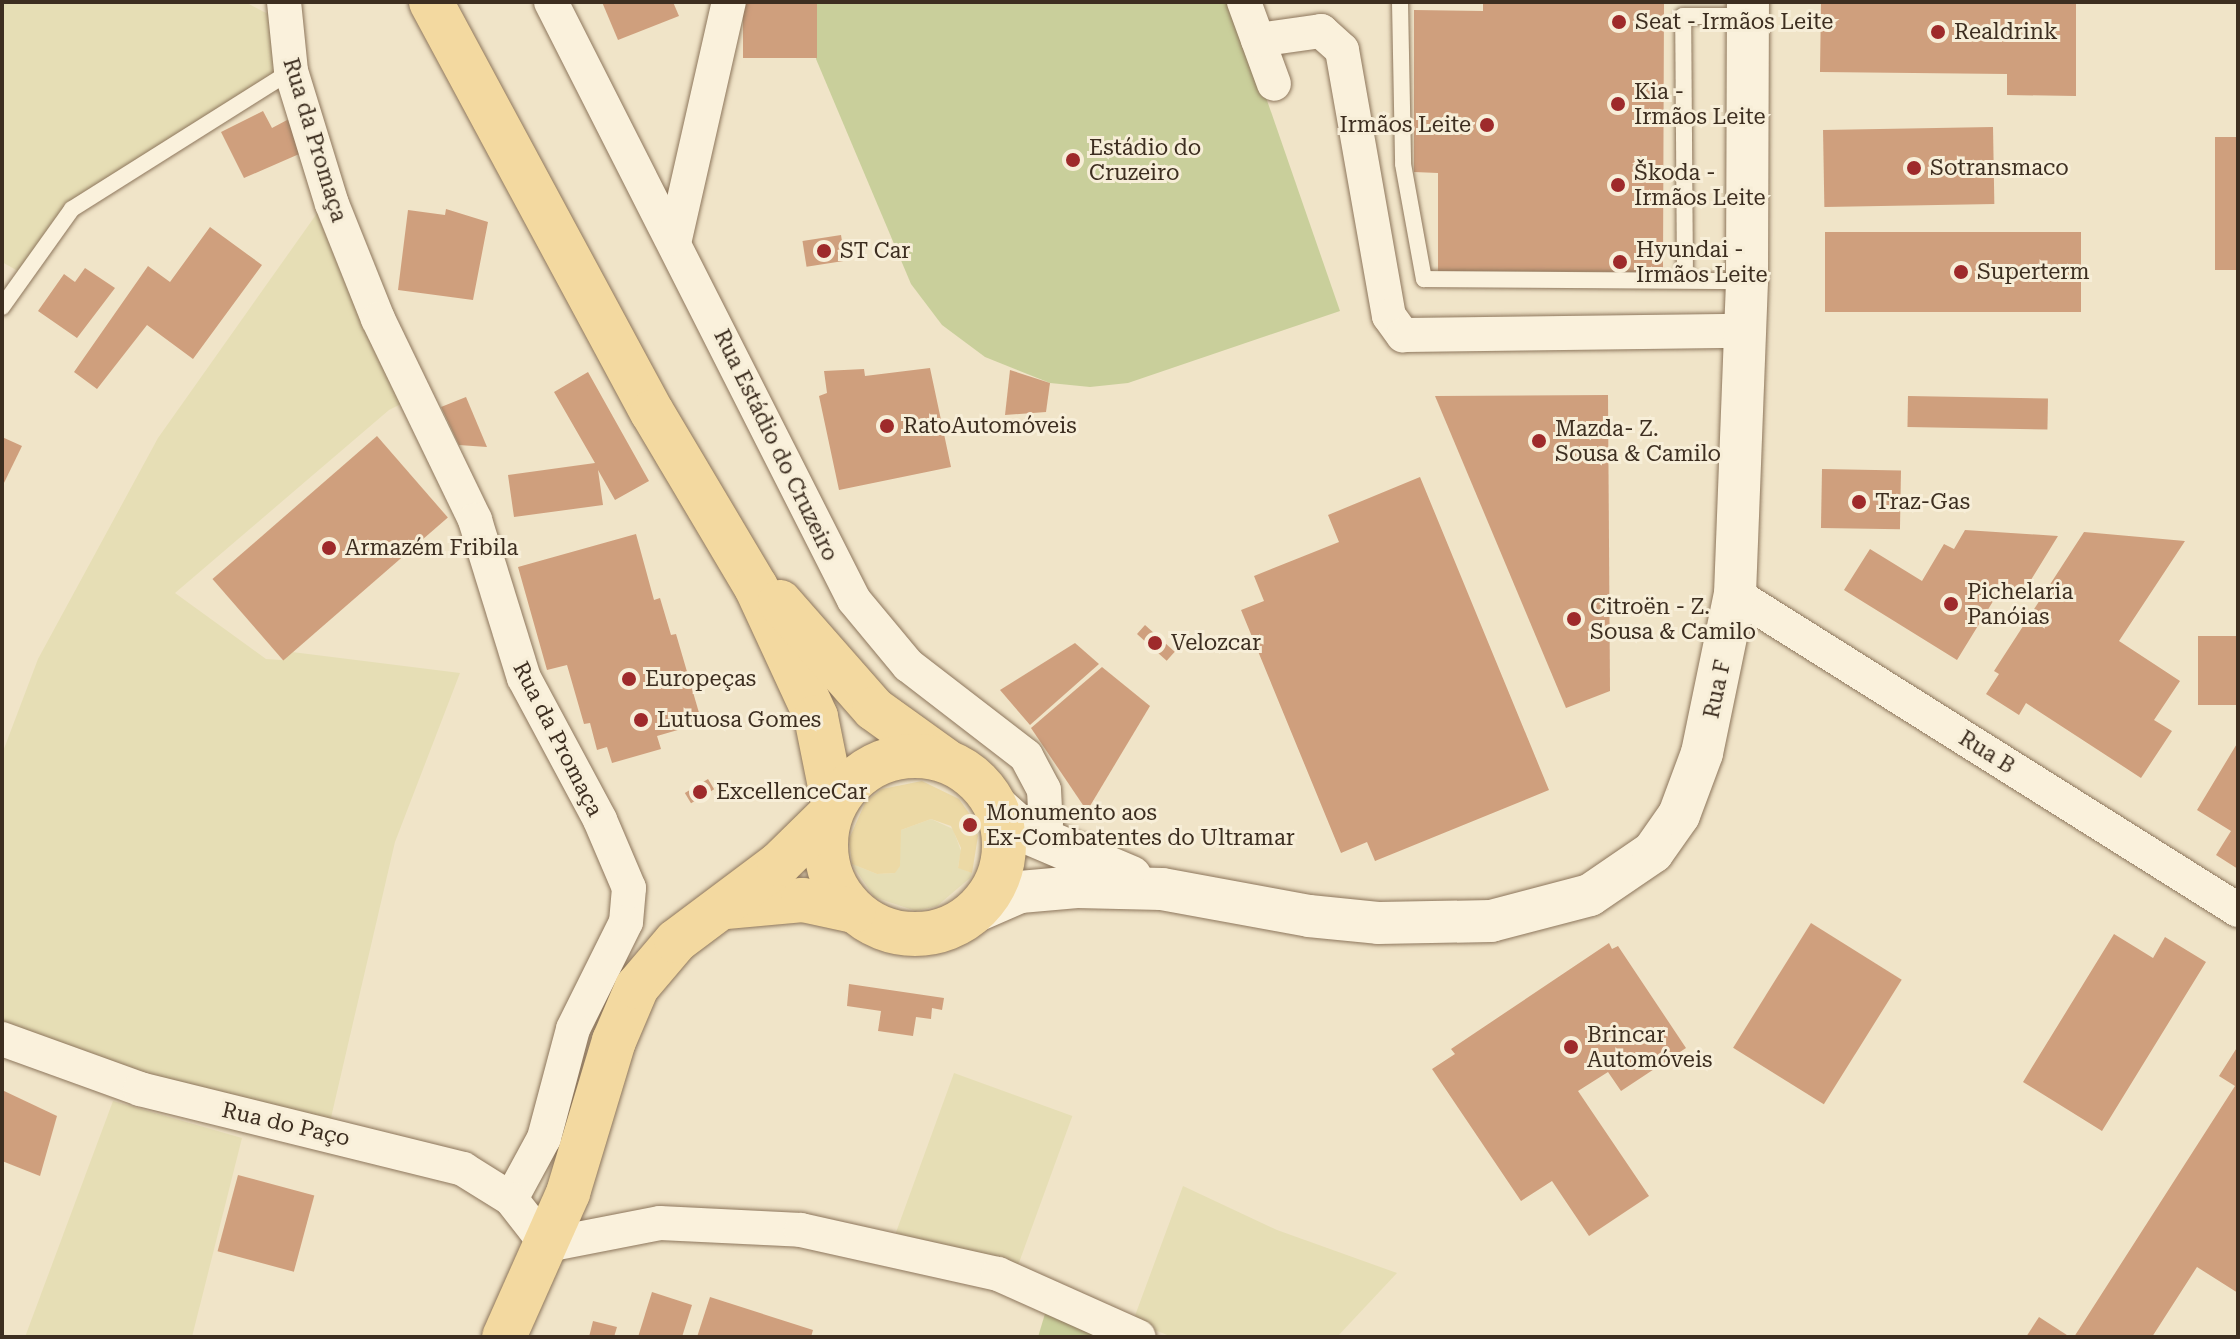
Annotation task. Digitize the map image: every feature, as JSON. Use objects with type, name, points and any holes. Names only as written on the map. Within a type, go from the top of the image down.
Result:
[{"type":"main road","points":[[431,2],[652,412],[735,550],[816,717],[832,810],[827,867],[854,911],[876,926],[901,933],[952,926],[974,912],[992,889],[1002,863],[1004,833],[996,806],[983,786],[874,709],[735,550]]},
{"type":"main road","points":[[504,1337],[547,1245],[614,1041],[637,987],[676,941],[726,907],[832,810],[854,780],[888,761],[917,755],[945,760]]},
{"type":"main road","points":[[726,907],[789,900],[854,911]]},
{"type":"street","name":"Rua da Promaça","points":[[284,2],[291,71],[321,175],[355,263],[475,520],[524,678],[600,820],[629,888],[626,922],[573,1029],[544,1138],[511,1199]]},
{"type":"street","name":"Rua Estádio do Cruzeiro","points":[[551,2],[675,239],[854,600],[908,665],[1026,756],[1044,790],[1046,823],[1041,840]]},
{"type":"street","points":[[675,239],[729,2]]},
{"type":"street","points":[[1244,2],[1274,84]]},
{"type":"street","name":"Rua F","points":[[1162,889],[1309,916],[1417,924],[1516,917],[1590,895],[1653,852],[1679,815],[1713,713],[1735,594],[1747,281],[1748,9]]},
{"type":"street","points":[[1258,40],[1321,31],[1342,50],[1389,316],[1403,335],[1745,331]]},
{"type":"street","name":"Rua B","points":[[1735,594],[2238,910]]},
{"type":"street","points":[[996,806],[1041,840],[1162,889]]},
{"type":"street","points":[[974,912],[1006,896],[1046,888],[1162,889]]},
{"type":"street","name":"Rua do Paço","points":[[2,1039],[140,1089],[444,1162],[511,1199],[547,1245]]},
{"type":"street","points":[[547,1245],[660,1223],[801,1230],[998,1274],[1139,1337]]},
{"type":"lane","points":[[1400,2],[1403,164],[1424,279],[1747,281]]},
{"type":"lane","points":[[1685,280],[1683,16],[1748,9]]},
{"type":"lane","points":[[2,307],[72,209],[291,71]]},
{"type":"shaded area","points":[[2,2],[245,2],[274,17],[281,73],[67,206],[18,271],[2,262]]},
{"type":"shaded area","points":[[325,202],[409,400],[389,410],[175,593],[266,659],[282,660],[292,652],[460,673],[395,842],[330,1122],[199,1097],[2,1029],[2,754],[38,659],[158,438]]},
{"type":"shaded area","points":[[931,819],[953,829],[961,851],[958,867],[972,873],[970,878],[937,906],[916,911],[874,897],[852,864],[877,874],[895,873],[901,830]]},
{"type":"shaded area","points":[[954,1073],[1072,1116],[1014,1276],[896,1233]]},
{"type":"shaded area","points":[[113,1101],[242,1138],[192,1337],[25,1337]]},
{"type":"shaded area","points":[[1183,1186],[1277,1230],[1397,1273],[1337,1337],[1172,1337],[1133,1321]]},
{"type":"green space","name":"Estádio do Cruzeiro","points":[[817,2],[1233,2],[1340,311],[1128,383],[1090,387],[1050,383],[985,357],[942,325],[911,284],[816,59]]},
{"type":"green space","points":[[1047,1307],[1114,1337],[1038,1337]]},
{"type":"sand","points":[[922,781],[959,799],[971,816],[978,836],[972,873],[958,868],[961,848],[951,826],[931,819],[901,830],[900,866],[895,873],[877,874],[852,864],[849,839],[866,801],[882,789]]},
{"type":"building","points":[[602,2],[673,2],[679,16],[618,40]]},
{"type":"building","points":[[743,2],[817,2],[817,58],[743,58]]},
{"type":"building","points":[[1483,2],[1664,2],[1663,272],[1438,271],[1438,173],[1414,172],[1414,10],[1483,11]]},
{"type":"building","points":[[1821,2],[2076,2],[2076,96],[2007,95],[2007,74],[1820,72]]},
{"type":"building","points":[[263,111],[272,128],[289,119],[306,151],[244,178],[221,132]]},
{"type":"building","points":[[1993,127],[1994,204],[1824,207],[1823,130]]},
{"type":"building","points":[[2215,137],[2238,137],[2238,270],[2215,270]]},
{"type":"building","points":[[446,209],[488,222],[473,300],[398,290],[408,210],[445,215]]},
{"type":"building","points":[[210,227],[262,265],[193,359],[147,325],[97,389],[74,372],[148,266],[170,282]]},
{"type":"building","points":[[1825,232],[2081,232],[2081,312],[1825,312]]},
{"type":"building","points":[[841,235],[845,261],[807,267],[802,241]]},
{"type":"building","points":[[85,268],[115,288],[77,338],[38,311],[64,274],[75,282]]},
{"type":"building","points":[[930,368],[951,467],[839,490],[819,396],[827,393],[824,371],[864,369],[865,376]]},
{"type":"building","points":[[1010,370],[1050,383],[1046,412],[1005,415]]},
{"type":"building","points":[[588,372],[649,481],[615,500],[598,470],[603,505],[514,517],[508,475],[595,463],[554,392]]},
{"type":"building","points":[[1608,395],[1610,691],[1566,708],[1435,396]]},
{"type":"building","points":[[1908,396],[2048,398],[2047,429],[1907,427]]},
{"type":"building","points":[[466,397],[487,447],[459,445],[441,407]]},
{"type":"building","name":"Armazém Fribila","points":[[377,436],[448,518],[283,661],[212,579]]},
{"type":"building","points":[[2,437],[22,446],[2,487]]},
{"type":"building","points":[[1822,469],[1901,470],[1900,529],[1821,528]]},
{"type":"building","points":[[1420,477],[1549,790],[1375,861],[1367,842],[1341,853],[1241,610],[1264,601],[1254,576],[1339,542],[1328,515]]},
{"type":"building","points":[[1965,530],[2058,536],[2021,596],[2003,585],[1957,660],[1844,590],[1870,549],[1922,581],[1944,544],[1954,549]]},
{"type":"building","points":[[2084,532],[2185,541],[2119,641],[2180,681],[2154,720],[2172,731],[2141,778],[2026,703],[2019,715],[1986,694],[1999,674],[1994,671]]},
{"type":"building","points":[[636,534],[654,600],[660,598],[671,635],[676,634],[702,723],[657,736],[661,749],[612,763],[607,747],[597,750],[590,723],[584,724],[567,665],[547,670],[518,567]]},
{"type":"building","points":[[1145,625],[1175,652],[1167,661],[1137,634]]},
{"type":"building","points":[[2198,636],[2238,636],[2238,705],[2198,705]]},
{"type":"building","points":[[1075,643],[1099,664],[1030,725],[1000,690]]},
{"type":"building","points":[[1102,667],[1150,706],[1087,811],[1031,728]]},
{"type":"building","points":[[2238,742],[2238,869],[2216,855],[2231,831],[2197,810]]},
{"type":"building","points":[[708,779],[714,789],[691,803],[685,793]]},
{"type":"building","points":[[1811,923],[1902,980],[1824,1104],[1733,1048]]},
{"type":"building","points":[[2114,934],[2153,958],[2165,937],[2206,962],[2102,1131],[2023,1082]]},
{"type":"building","points":[[1609,943],[1612,949],[1618,946],[1686,1048],[1621,1091],[1608,1072],[1578,1091],[1649,1196],[1589,1236],[1552,1181],[1521,1201],[1432,1069],[1455,1054],[1451,1049]]},
{"type":"building","points":[[849,984],[944,998],[942,1010],[932,1008],[931,1019],[916,1017],[913,1036],[878,1031],[881,1011],[847,1006]]},
{"type":"building","points":[[2238,1046],[2238,1293],[2197,1267],[2152,1337],[2074,1337],[2235,1086],[2219,1076]]},
{"type":"building","points":[[2,1090],[57,1116],[40,1176],[2,1161]]},
{"type":"building","points":[[238,1175],[314,1195],[294,1272],[218,1251]]},
{"type":"building","points":[[652,1292],[692,1305],[682,1337],[638,1337]]},
{"type":"building","points":[[710,1297],[813,1330],[811,1337],[697,1337]]},
{"type":"building","points":[[2039,1317],[2070,1337],[2026,1337]]},
{"type":"building","points":[[593,1321],[617,1327],[614,1337],[589,1337]]},
{"type":"place","name":"Seat - Irmãos Leite","points":[[1619,22]]},
{"type":"place","name":"Realdrink","points":[[1938,32]]},
{"type":"place","name":"Kia - Irmãos Leite","points":[[1618,104]]},
{"type":"place","name":"Irmãos Leite","points":[[1487,125]]},
{"type":"place","name":"Estádio do Cruzeiro","points":[[1073,160]]},
{"type":"place","name":"Sotransmaco","points":[[1914,168]]},
{"type":"place","name":"Škoda - Irmãos Leite","points":[[1618,185]]},
{"type":"place","name":"ST Car","points":[[824,251]]},
{"type":"place","name":"Hyundai - Irmãos Leite","points":[[1620,262]]},
{"type":"place","name":"Superterm","points":[[1961,272]]},
{"type":"place","name":"RatoAutomóveis","points":[[887,426]]},
{"type":"place","name":"Mazda- Z. Sousa & Camilo","points":[[1539,441]]},
{"type":"place","name":"Traz-Gas","points":[[1859,502]]},
{"type":"place","name":"Armazém Fribila","points":[[329,548]]},
{"type":"place","name":"Pichelaria Panóias","points":[[1951,604]]},
{"type":"place","name":"Citroën - Z. Sousa & Camilo","points":[[1574,619]]},
{"type":"place","name":"Velozcar","points":[[1155,643]]},
{"type":"place","name":"Europeças","points":[[629,679]]},
{"type":"place","name":"Lutuosa Gomes","points":[[641,720]]},
{"type":"place","name":"ExcellenceCar","points":[[700,792]]},
{"type":"place","name":"Monumento aos Ex-Combatentes do Ultramar","points":[[970,825]]},
{"type":"place","name":"Brincar Automóveis","points":[[1571,1047]]}]
